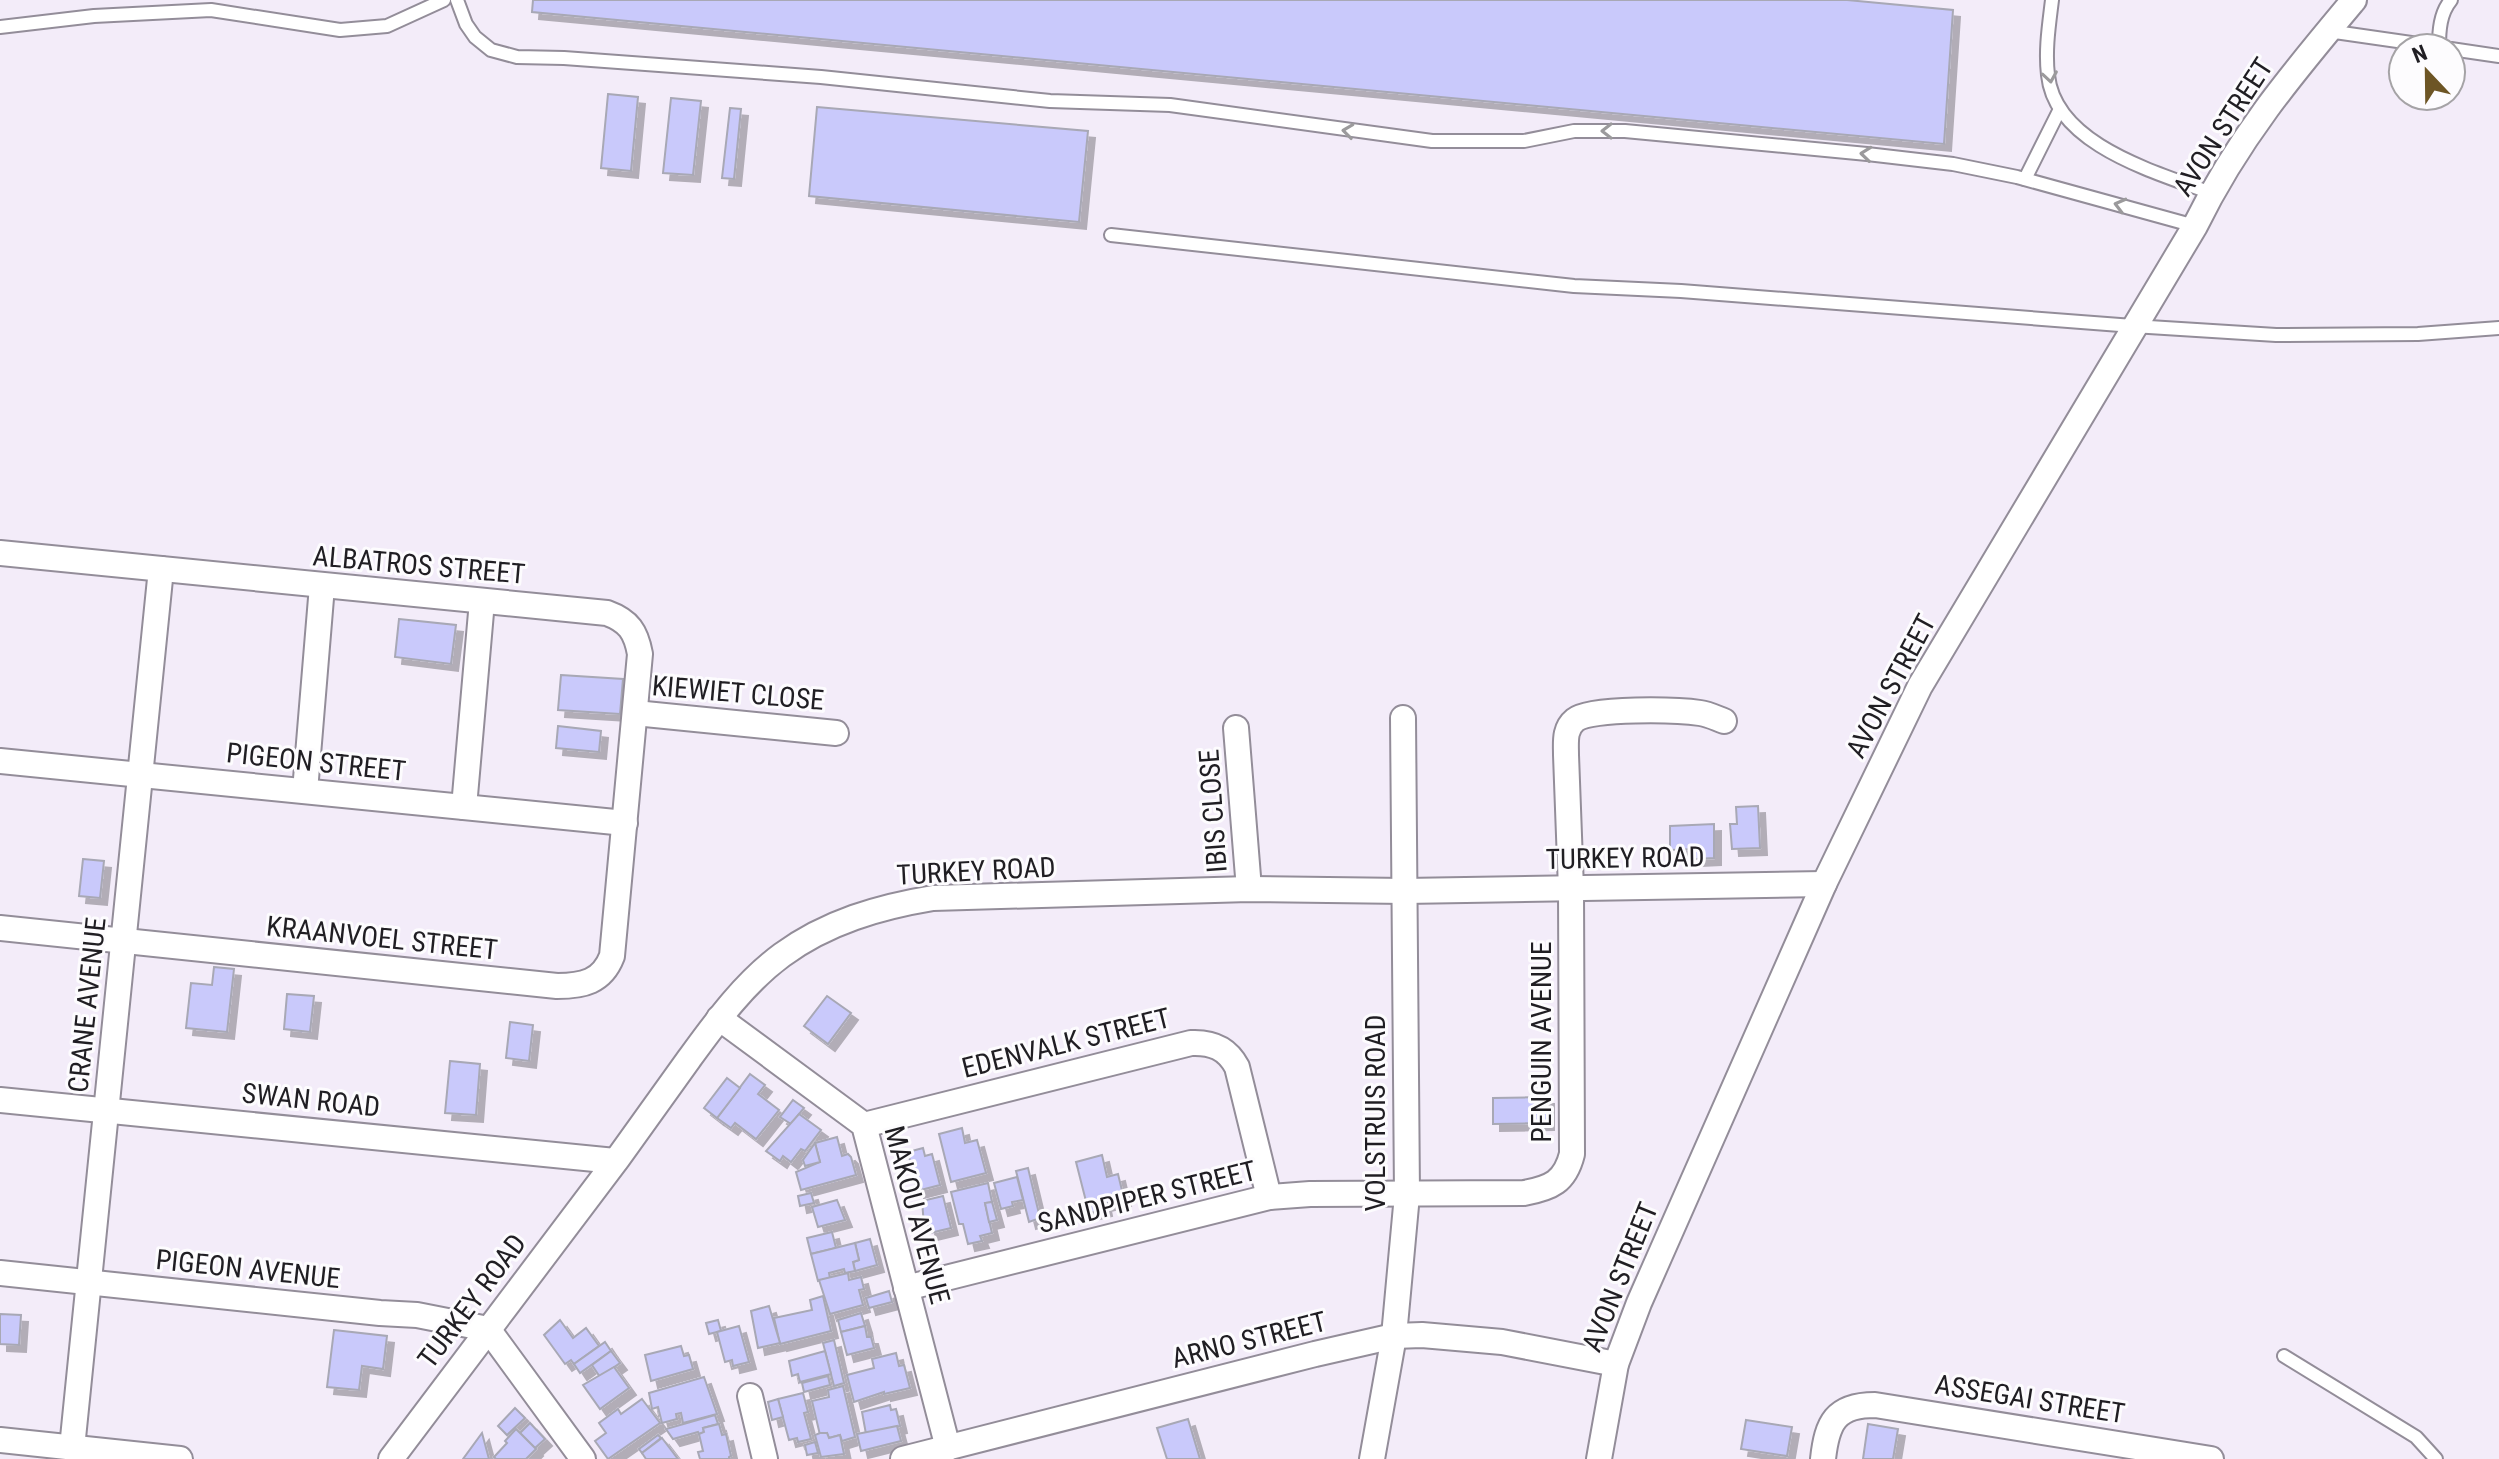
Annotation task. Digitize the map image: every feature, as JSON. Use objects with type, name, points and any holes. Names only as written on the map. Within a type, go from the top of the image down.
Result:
[{"type":"street","name":"AVON STREET","points":[[1599,1459],[1616,1364],[1659,1255],[1824,884],[1920,686],[2255,122],[2354,0]]},
{"type":"street","name":"ALBATROS STREET","points":[[0,553],[607,613],[619,617],[637,636],[640,654],[625,823]]},
{"type":"street","name":"CRANE AVENUE","points":[[72,1448],[161,569]]},
{"type":"street","points":[[305,791],[322,586]]},
{"type":"street","points":[[464,807],[482,601]]},
{"type":"street","name":"PENGUIN AVENUE","points":[[1407,1195],[1524,1193],[1550,1187],[1568,1168],[1572,1154],[1571,889],[1566,736],[1569,727],[1576,719],[1616,712],[1678,711],[1704,714],[1724,721]]},
{"type":"street","name":"KIEWIET CLOSE","points":[[635,713],[836,733]]},
{"type":"street","name":"VOLSTRUIS ROAD","points":[[1372,1459],[1394,1336],[1407,1195],[1403,718]]},
{"type":"street","name":"IBIS CLOSE","points":[[1236,728],[1249,889]]},
{"type":"street","name":"PIGEON STREET","points":[[0,761],[625,823]]},
{"type":"street","name":"KRAANVOEL STREET","points":[[0,928],[557,986],[589,984],[601,975],[612,956],[625,823]]},
{"type":"street","name":"TURKEY ROAD","points":[[391,1459],[719,1018],[754,979],[783,954],[837,923],[894,904],[933,898],[1249,889],[1405,891],[1824,884]]},
{"type":"street","name":"MAKOU AVENUE","points":[[719,1018],[864,1125],[948,1448]]},
{"type":"street","name":"EDENVALK STREET","points":[[864,1125],[1204,1042],[1224,1050],[1237,1067],[1269,1197]]},
{"type":"street","name":"SWAN ROAD","points":[[0,1100],[615,1161]]},
{"type":"street","name":"SANDPIPER STREET","points":[[906,1288],[1269,1197],[1310,1194],[1407,1195]]},
{"type":"street","name":"PIGEON AVENUE","points":[[0,1273],[417,1315],[488,1329]]},
{"type":"street","points":[[488,1329],[583,1459]]},
{"type":"street","name":"ARNO STREET","points":[[903,1459],[1394,1336],[1422,1335],[1502,1342],[1616,1364]]},
{"type":"street","points":[[750,1396],[765,1459]]},
{"type":"street","name":"ASSEGAI STREET","points":[[1823,1459],[1828,1429],[1841,1413],[1851,1408],[1875,1405],[2211,1459]]},
{"type":"street","points":[[0,1440],[180,1459]]},
{"type":"lane","points":[[0,27],[94,16],[211,10],[340,30],[387,26],[444,0]]},
{"type":"lane","points":[[457,0],[466,24],[475,37],[491,50],[517,57],[821,77],[1050,101],[1170,105],[1432,141],[1516,141],[1574,131],[1625,131],[1867,154],[1953,164],[2025,179],[2195,226]]},
{"type":"lane","points":[[2052,0],[2047,42],[2048,77],[2060,109],[2074,126],[2095,143],[2134,164],[2211,193]]},
{"type":"lane","points":[[2441,32],[2442,19],[2451,0]]},
{"type":"lane","points":[[2328,31],[2387,40]]},
{"type":"lane","points":[[2467,51],[2499,56]]},
{"type":"lane","points":[[2025,179],[2060,109]]},
{"type":"lane","points":[[1111,235],[1574,286],[1681,291],[2133,326],[2276,335],[2418,334],[2499,328]]},
{"type":"lane","points":[[2284,1356],[2416,1437],[2436,1459]]},
{"type":"building","points":[[533,0],[1847,0],[1953,10],[1944,144],[532,12]]},
{"type":"building","points":[[608,94],[638,97],[631,171],[601,168]]},
{"type":"building","points":[[671,98],[701,101],[693,175],[663,173]]},
{"type":"building","points":[[817,107],[1088,131],[1079,222],[809,196]]},
{"type":"building","points":[[730,108],[741,109],[734,179],[722,178]]},
{"type":"building","points":[[399,619],[456,625],[451,664],[395,657]]},
{"type":"building","points":[[561,675],[623,679],[620,714],[558,710]]},
{"type":"building","points":[[558,726],[601,731],[599,752],[556,748]]},
{"type":"building","points":[[1758,806],[1760,848],[1732,849],[1730,824],[1737,824],[1736,807]]},
{"type":"building","points":[[1714,824],[1714,858],[1695,859],[1695,849],[1670,850],[1670,826]]},
{"type":"building","points":[[83,859],[104,861],[100,898],[79,896]]},
{"type":"building","points":[[214,967],[234,969],[227,1032],[186,1028],[191,983],[212,985]]},
{"type":"building","points":[[287,994],[314,996],[310,1032],[284,1029]]},
{"type":"building","points":[[827,996],[851,1013],[828,1044],[804,1026]]},
{"type":"building","points":[[510,1022],[533,1025],[529,1061],[506,1058]]},
{"type":"building","points":[[450,1061],[480,1064],[476,1115],[445,1113]]},
{"type":"building","points":[[750,1074],[765,1085],[758,1094],[779,1110],[756,1139],[735,1123],[731,1128],[717,1118]]},
{"type":"building","points":[[727,1078],[740,1088],[717,1118],[704,1108]]},
{"type":"building","points":[[1547,1097],[1547,1123],[1493,1124],[1493,1098]]},
{"type":"building","points":[[793,1100],[804,1108],[791,1124],[780,1117]]},
{"type":"building","points":[[799,1114],[821,1130],[805,1151],[801,1149],[791,1162],[783,1156],[780,1161],[766,1151]]},
{"type":"building","points":[[962,1128],[965,1143],[977,1140],[986,1173],[951,1182],[939,1134]]},
{"type":"building","points":[[837,1137],[842,1156],[848,1154],[851,1157],[856,1175],[801,1190],[796,1172],[820,1162],[815,1143]]},
{"type":"building","points":[[815,1143],[820,1162],[805,1166],[803,1160]]},
{"type":"building","points":[[923,1148],[925,1156],[932,1154],[940,1185],[917,1191],[908,1152]]},
{"type":"building","points":[[1102,1155],[1107,1177],[1118,1174],[1124,1199],[1104,1204],[1105,1209],[1089,1213],[1076,1162]]},
{"type":"building","points":[[1028,1168],[1040,1218],[1029,1222],[1016,1171]]},
{"type":"building","points":[[1017,1177],[1023,1200],[1001,1209],[994,1183]]},
{"type":"building","points":[[988,1183],[992,1202],[985,1203],[992,1233],[980,1236],[982,1241],[968,1244],[951,1192]]},
{"type":"building","points":[[811,1193],[814,1203],[800,1206],[798,1196]]},
{"type":"building","points":[[943,1196],[951,1228],[930,1233],[927,1224],[924,1225],[922,1201]]},
{"type":"building","points":[[837,1200],[845,1220],[818,1227],[812,1207]]},
{"type":"building","points":[[992,1202],[997,1220],[989,1222],[985,1203]]},
{"type":"building","points":[[832,1232],[836,1248],[811,1254],[807,1238]]},
{"type":"building","points":[[870,1239],[877,1265],[855,1271],[853,1262],[859,1260],[855,1243]]},
{"type":"building","points":[[855,1243],[859,1260],[853,1262],[855,1271],[845,1273],[844,1269],[829,1273],[830,1278],[818,1281],[811,1254]]},
{"type":"building","points":[[848,1273],[849,1280],[861,1277],[864,1289],[859,1290],[863,1305],[830,1314],[819,1280]]},
{"type":"building","points":[[889,1291],[892,1302],[869,1308],[866,1298]]},
{"type":"building","points":[[823,1296],[831,1331],[780,1344],[774,1318],[812,1310],[810,1300]]},
{"type":"building","points":[[769,1306],[780,1343],[758,1348],[751,1311]]},
{"type":"building","points":[[861,1313],[865,1326],[841,1332],[838,1320]]},
{"type":"building","points":[[0,1314],[21,1315],[19,1345],[0,1344]]},
{"type":"building","points":[[560,1320],[573,1338],[586,1328],[599,1346],[574,1364],[571,1360],[565,1364],[544,1335]]},
{"type":"building","points":[[718,1320],[721,1331],[709,1334],[706,1323]]},
{"type":"building","points":[[739,1326],[749,1362],[733,1366],[732,1360],[725,1362],[717,1332]]},
{"type":"building","points":[[865,1326],[874,1348],[847,1355],[841,1332]]},
{"type":"building","points":[[334,1330],[387,1336],[383,1369],[362,1366],[359,1390],[327,1387]]},
{"type":"building","points":[[834,1340],[844,1383],[834,1386],[823,1343]]},
{"type":"building","points":[[605,1342],[611,1351],[580,1373],[574,1364]]},
{"type":"building","points":[[681,1346],[684,1356],[689,1355],[693,1369],[651,1381],[645,1355]]},
{"type":"building","points":[[611,1351],[620,1363],[600,1377],[592,1365]]},
{"type":"building","points":[[825,1351],[831,1374],[800,1382],[798,1374],[792,1376],[789,1361]]},
{"type":"building","points":[[896,1353],[899,1366],[904,1365],[910,1388],[884,1392],[854,1402],[847,1375],[874,1368],[872,1359]]},
{"type":"building","points":[[614,1367],[629,1388],[600,1409],[583,1385]]},
{"type":"building","points":[[828,1376],[830,1385],[804,1392],[802,1383]]},
{"type":"building","points":[[704,1377],[717,1414],[683,1423],[681,1413],[676,1414],[677,1419],[662,1423],[658,1407],[652,1409],[649,1393]]},
{"type":"building","points":[[843,1386],[855,1437],[842,1441],[840,1435],[829,1438],[827,1433],[820,1435],[812,1401],[829,1397],[828,1390]]},
{"type":"building","points":[[803,1393],[808,1412],[804,1413],[811,1439],[798,1442],[797,1438],[789,1440],[778,1399]]},
{"type":"building","points":[[642,1399],[660,1423],[608,1459],[595,1441],[606,1433],[599,1423],[618,1409],[621,1414]]},
{"type":"building","points":[[778,1399],[783,1417],[772,1420],[768,1402]]},
{"type":"building","points":[[890,1405],[891,1410],[896,1409],[900,1426],[866,1434],[862,1412]]},
{"type":"building","points":[[515,1408],[525,1418],[507,1435],[498,1426]]},
{"type":"building","points":[[715,1415],[718,1424],[703,1428],[704,1432],[699,1434],[673,1439],[666,1429]]},
{"type":"building","points":[[1188,1419],[1200,1459],[1167,1459],[1157,1428]]},
{"type":"building","points":[[1746,1420],[1792,1427],[1787,1456],[1741,1449]]},
{"type":"building","points":[[530,1423],[545,1439],[535,1448],[520,1433]]},
{"type":"building","points":[[719,1424],[722,1435],[726,1434],[731,1456],[729,1459],[700,1459],[698,1452],[703,1451],[699,1434],[704,1432],[703,1428]]},
{"type":"building","points":[[1868,1424],[1898,1429],[1893,1459],[1863,1459]]},
{"type":"building","points":[[897,1426],[901,1441],[861,1451],[857,1434]]},
{"type":"building","points":[[516,1429],[536,1449],[526,1459],[496,1459],[494,1457]]},
{"type":"building","points":[[482,1433],[489,1459],[463,1459]]},
{"type":"building","points":[[827,1433],[829,1438],[840,1435],[844,1454],[821,1457],[815,1435]]},
{"type":"building","points":[[658,1435],[661,1438],[642,1453],[639,1449]]},
{"type":"building","points":[[662,1438],[678,1459],[646,1459],[642,1453]]},
{"type":"building","points":[[815,1442],[818,1453],[807,1455],[805,1445]]}]
